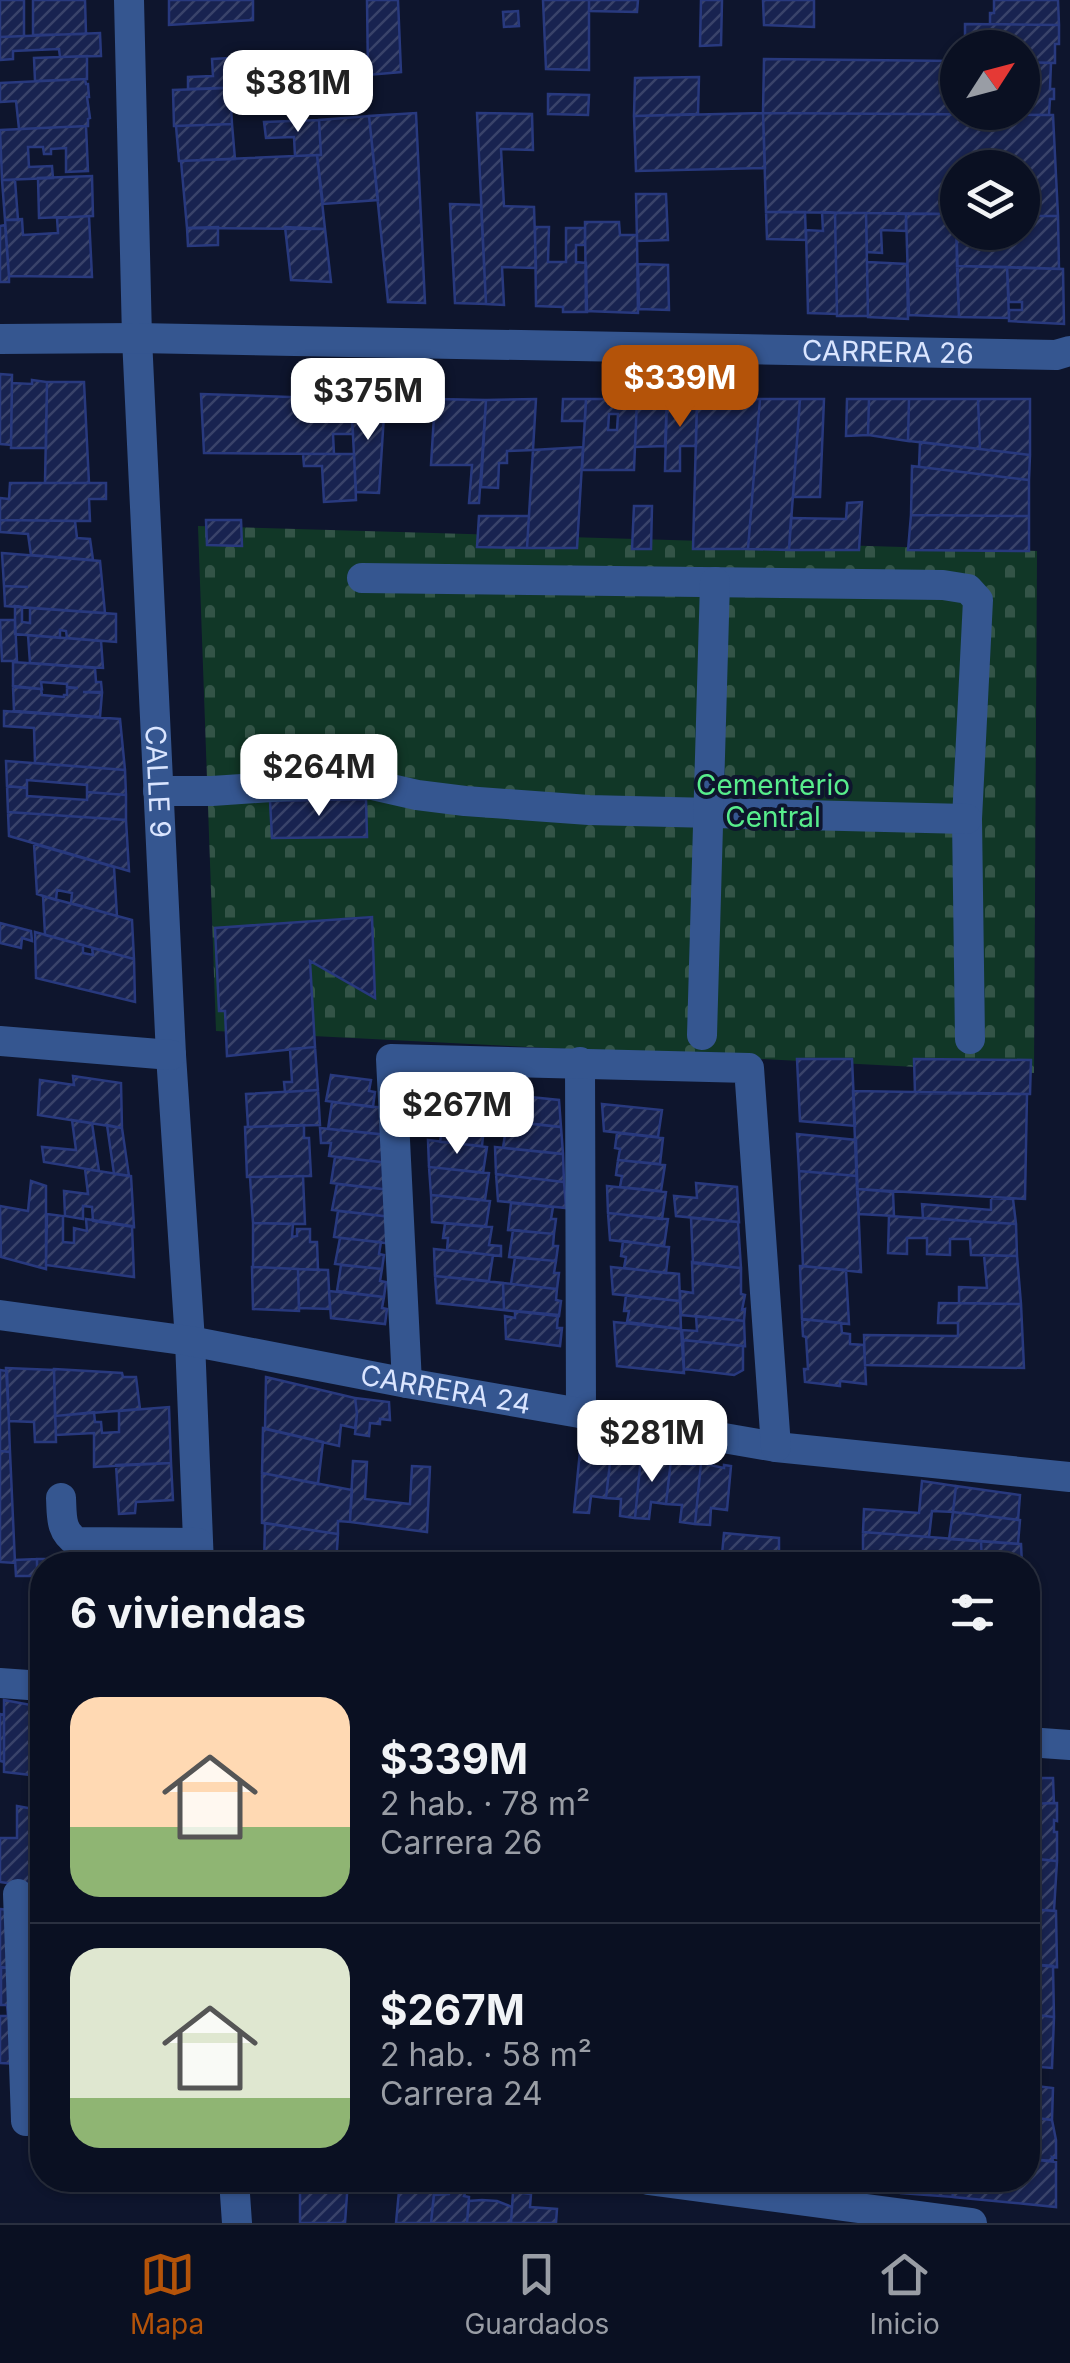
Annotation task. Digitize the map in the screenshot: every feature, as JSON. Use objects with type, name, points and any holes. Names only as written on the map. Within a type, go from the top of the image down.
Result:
[{"type":"street","name":"CALLE 9","points":[[129,0],[137,338],[199,1552]]},
{"type":"street","name":"CARRERA 26","points":[[0,339],[137,338],[1065,357]]},
{"type":"street","points":[[362,578],[943,584],[968,590],[978,600],[967,820],[970,1038]]},
{"type":"street","points":[[702,1036],[716,582]]},
{"type":"street","points":[[158,791],[373,785],[417,796],[589,810],[967,820]]},
{"type":"street","points":[[0,1041],[171,1055]]},
{"type":"street","points":[[407,1383],[391,1059],[748,1068],[776,1447]]},
{"type":"street","points":[[580,1062],[581,1413]]},
{"type":"street","name":"CARRERA 24","points":[[0,1315],[190,1341],[776,1447],[1070,1477]]},
{"type":"street","points":[[61,1498],[63,1529],[77,1542],[179,1552]]},
{"type":"street","points":[[0,1683],[30,1685]]},
{"type":"street","points":[[1040,1743],[1070,1745]]},
{"type":"street","points":[[18,1894],[23,2121]]},
{"type":"street","points":[[235,2192],[238,2223]]},
{"type":"street","points":[[801,2192],[972,2223]]},
{"type":"green space","name":"Cementerio Central","points":[[198,526],[1037,551],[1034,1073],[216,1031]]},
{"type":"building","points":[[0,0],[24,0],[24,36],[0,37]]},
{"type":"building","points":[[33,0],[85,0],[86,34],[33,35]]},
{"type":"building","points":[[169,0],[253,0],[253,20],[169,25]]},
{"type":"building","points":[[367,0],[398,0],[401,72],[368,75]]},
{"type":"building","points":[[543,0],[589,0],[589,70],[546,69]]},
{"type":"building","points":[[589,0],[638,0],[637,12],[589,11]]},
{"type":"building","points":[[701,0],[722,0],[721,45],[700,46]]},
{"type":"building","points":[[763,0],[814,0],[814,27],[764,25]]},
{"type":"building","points":[[994,0],[1058,0],[1059,25],[990,24]]},
{"type":"building","points":[[518,11],[519,26],[504,27],[503,12]]},
{"type":"building","points":[[965,24],[1059,25],[1055,63],[1040,63],[1040,30],[965,30]]},
{"type":"building","points":[[100,33],[101,56],[60,57],[59,49],[13,51],[13,59],[0,60],[0,37]]},
{"type":"building","points":[[87,56],[87,79],[35,81],[34,58]]},
{"type":"building","points":[[249,57],[249,87],[188,89],[188,77],[213,76],[212,59]]},
{"type":"building","points":[[764,59],[940,61],[940,114],[763,113]]},
{"type":"building","points":[[1040,63],[1051,63],[1050,89],[1054,89],[1054,99],[1050,99],[1049,115],[1040,115]]},
{"type":"building","points":[[699,77],[698,114],[634,116],[635,78]]},
{"type":"building","points":[[85,79],[88,126],[19,129],[16,101],[0,102],[0,83]]},
{"type":"building","points":[[230,88],[232,124],[174,126],[173,90]]},
{"type":"building","points":[[548,94],[589,95],[588,115],[548,114]]},
{"type":"building","points":[[416,113],[425,303],[388,302],[369,116]]},
{"type":"building","points":[[477,113],[532,114],[533,150],[501,149],[504,206],[534,207],[536,268],[502,267],[504,305],[486,304]]},
{"type":"building","points":[[763,113],[765,168],[636,171],[634,116]]},
{"type":"building","points":[[763,113],[940,114],[940,130],[1040,130],[1040,115],[1053,115],[1058,216],[1040,216],[1040,150],[940,150],[940,214],[766,212]]},
{"type":"building","points":[[369,116],[378,200],[323,204],[317,155],[321,155],[319,120]]},
{"type":"building","points":[[319,120],[321,155],[295,156],[294,137],[266,138],[264,122]]},
{"type":"building","points":[[232,124],[235,159],[179,161],[176,126]]},
{"type":"building","points":[[86,126],[88,171],[66,172],[66,148],[44,154],[43,147],[28,147],[29,167],[52,166],[53,178],[2,180],[0,130]]},
{"type":"building","points":[[317,155],[325,229],[187,228],[181,161]]},
{"type":"building","points":[[92,176],[93,216],[39,218],[38,178]]},
{"type":"building","points":[[2,180],[15,180],[18,220],[5,220]]},
{"type":"building","points":[[636,194],[666,194],[668,240],[637,241]]},
{"type":"building","points":[[450,204],[481,205],[486,304],[455,303]]},
{"type":"building","points":[[766,212],[805,212],[806,240],[767,239]]},
{"type":"building","points":[[822,212],[835,213],[837,314],[808,313],[806,230],[823,231]]},
{"type":"building","points":[[835,213],[866,213],[868,316],[837,316]]},
{"type":"building","points":[[866,213],[906,214],[906,231],[881,230],[882,253],[867,252]]},
{"type":"building","points":[[906,214],[940,214],[940,250],[957,250],[959,317],[909,315]]},
{"type":"building","points":[[89,216],[92,277],[9,276],[5,220],[22,219],[23,235],[58,233],[57,218]]},
{"type":"building","points":[[1040,216],[1058,216],[1059,269],[957,266],[957,250],[1040,250]]},
{"type":"building","points":[[585,222],[619,222],[620,235],[637,235],[638,313],[586,311]]},
{"type":"building","points":[[5,225],[9,282],[0,282],[0,226]]},
{"type":"building","points":[[218,227],[218,245],[188,246],[187,228]]},
{"type":"building","points":[[285,227],[325,229],[331,282],[291,280]]},
{"type":"building","points":[[535,227],[549,227],[548,262],[566,262],[566,228],[585,228],[585,245],[576,245],[576,262],[586,263],[587,312],[536,306]]},
{"type":"building","points":[[867,262],[907,264],[908,319],[868,317]]},
{"type":"building","points":[[638,264],[668,265],[669,310],[639,309]]},
{"type":"building","points":[[957,266],[1007,267],[1009,318],[959,317]]},
{"type":"building","points":[[1007,267],[1063,269],[1064,324],[1009,321],[1009,310],[1022,310],[1022,302],[1009,302]]},
{"type":"building","points":[[0,374],[12,375],[11,445],[0,444]]},
{"type":"building","points":[[32,380],[47,382],[46,448],[11,448],[12,383],[32,384]]},
{"type":"building","points":[[47,382],[84,382],[89,483],[45,483]]},
{"type":"building","points":[[201,394],[351,396],[353,434],[333,434],[334,454],[204,453]]},
{"type":"building","points":[[351,399],[385,399],[379,493],[356,492]]},
{"type":"building","points":[[435,399],[486,400],[479,503],[469,503],[472,465],[431,465]]},
{"type":"building","points":[[536,399],[533,450],[507,451],[507,463],[499,463],[498,488],[481,487],[486,400]]},
{"type":"building","points":[[563,399],[586,399],[585,421],[562,421]]},
{"type":"building","points":[[586,399],[637,399],[634,470],[582,470]],"holes":[[[609,414],[618,414],[617,430],[608,430]]]},
{"type":"building","points":[[637,399],[667,399],[665,446],[635,447]]},
{"type":"building","points":[[667,399],[697,399],[696,446],[680,446],[680,471],[665,471]]},
{"type":"building","points":[[697,399],[760,399],[748,549],[693,549]]},
{"type":"building","points":[[760,399],[800,399],[789,550],[748,549]]},
{"type":"building","points":[[800,399],[824,399],[820,497],[793,497]]},
{"type":"building","points":[[847,399],[869,399],[868,435],[846,436]]},
{"type":"building","points":[[869,399],[909,399],[908,441],[868,435]]},
{"type":"building","points":[[909,399],[978,399],[980,449],[908,441]]},
{"type":"building","points":[[978,399],[1030,399],[1030,455],[980,449]]},
{"type":"building","points":[[920,442],[1030,455],[1029,480],[919,467]]},
{"type":"building","points":[[583,447],[577,548],[527,548],[533,450]]},
{"type":"building","points":[[303,454],[354,454],[356,500],[324,502],[322,466],[304,466]]},
{"type":"building","points":[[912,466],[1029,480],[1029,516],[911,515]]},
{"type":"building","points":[[10,483],[106,483],[106,499],[89,499],[90,521],[0,520],[0,498],[9,499]]},
{"type":"building","points":[[862,502],[859,550],[789,550],[791,518],[846,519],[847,503]]},
{"type":"building","points":[[634,506],[652,506],[651,549],[632,549]]},
{"type":"building","points":[[911,515],[1029,516],[1029,551],[908,550]]},
{"type":"building","points":[[479,516],[529,516],[527,548],[477,547]]},
{"type":"building","points":[[0,520],[75,521],[77,538],[90,539],[93,560],[31,555],[28,534],[0,532]]},
{"type":"building","points":[[206,520],[241,520],[242,546],[207,545]]},
{"type":"building","points":[[2,553],[100,561],[105,613],[5,606]]},
{"type":"building","points":[[15,606],[22,607],[22,622],[30,623],[30,608],[116,614],[116,642],[67,638],[66,631],[60,630],[60,638],[15,634]]},
{"type":"building","points":[[0,620],[15,620],[17,661],[2,661]]},
{"type":"building","points":[[28,635],[101,641],[103,668],[30,663]]},
{"type":"building","points":[[13,662],[95,668],[102,692],[83,692],[102,693],[100,717],[14,711],[13,687],[41,689],[42,695],[64,697],[67,688],[78,688],[41,682],[42,689],[13,686]]},
{"type":"building","points":[[4,711],[120,719],[125,770],[35,763],[34,728],[4,726]]},
{"type":"building","points":[[6,761],[125,770],[126,795],[87,792],[87,785],[27,780],[27,788],[7,786]]},
{"type":"building","points":[[7,786],[27,788],[27,796],[87,800],[87,792],[126,795],[126,820],[8,812]]},
{"type":"building","points":[[366,799],[367,837],[272,838],[270,801]]},
{"type":"building","points":[[8,812],[126,820],[129,871],[9,836]]},
{"type":"building","points":[[34,844],[114,867],[117,916],[71,903],[72,893],[57,890],[56,900],[37,894]]},
{"type":"building","points":[[43,896],[132,920],[134,959],[45,935]]},
{"type":"building","points":[[372,917],[375,998],[310,961],[315,1047],[227,1056],[225,1011],[219,1011],[215,928]]},
{"type":"building","points":[[0,923],[31,931],[32,941],[22,938],[21,948],[0,943]]},
{"type":"building","points":[[35,932],[83,945],[83,953],[93,955],[92,948],[134,959],[135,1002],[36,978]]},
{"type":"building","points":[[315,1047],[318,1090],[285,1092],[284,1082],[292,1082],[290,1049]]},
{"type":"building","points":[[797,1059],[852,1059],[855,1126],[800,1121]]},
{"type":"building","points":[[914,1059],[1031,1060],[1030,1094],[915,1093]]},
{"type":"building","points":[[331,1075],[371,1080],[369,1091],[375,1092],[373,1107],[326,1101]]},
{"type":"building","points":[[73,1076],[121,1083],[122,1128],[38,1115],[40,1080],[74,1085]]},
{"type":"building","points":[[425,1086],[492,1093],[493,1105],[482,1103],[480,1119],[426,1113]]},
{"type":"building","points":[[318,1090],[320,1125],[248,1127],[246,1094]]},
{"type":"building","points":[[853,1091],[1027,1094],[1025,1199],[857,1189]]},
{"type":"building","points":[[492,1093],[559,1100],[561,1127],[502,1121],[503,1109],[493,1108]]},
{"type":"building","points":[[332,1102],[386,1108],[388,1135],[328,1129]]},
{"type":"building","points":[[602,1104],[662,1110],[658,1137],[604,1131]]},
{"type":"building","points":[[439,1114],[485,1119],[482,1146],[440,1142]]},
{"type":"building","points":[[72,1120],[92,1123],[99,1171],[44,1162],[42,1147],[76,1150]]},
{"type":"building","points":[[507,1121],[561,1127],[563,1154],[503,1148]]},
{"type":"building","points":[[107,1125],[122,1128],[129,1176],[114,1174]]},
{"type":"building","points":[[304,1125],[304,1138],[309,1138],[311,1176],[247,1177],[245,1127]]},
{"type":"building","points":[[320,1128],[388,1135],[389,1163],[329,1156],[331,1143],[321,1143]]},
{"type":"building","points":[[617,1133],[663,1138],[660,1164],[618,1160]]},
{"type":"building","points":[[797,1134],[856,1140],[857,1176],[799,1171]]},
{"type":"building","points":[[428,1140],[487,1147],[483,1173],[429,1167]]},
{"type":"building","points":[[495,1147],[563,1154],[564,1182],[496,1174]]},
{"type":"building","points":[[335,1157],[389,1163],[391,1190],[331,1183]]},
{"type":"building","points":[[618,1160],[665,1165],[661,1191],[620,1187],[622,1176],[616,1175]]},
{"type":"building","points":[[429,1167],[489,1173],[485,1200],[431,1195]]},
{"type":"building","points":[[85,1169],[131,1176],[134,1227],[93,1221],[92,1207],[83,1206],[83,1219],[65,1216],[64,1191],[88,1194]]},
{"type":"building","points":[[799,1171],[857,1176],[861,1272],[803,1266]]},
{"type":"building","points":[[496,1174],[564,1182],[566,1208],[498,1201]]},
{"type":"building","points":[[303,1176],[305,1224],[253,1223],[250,1177]]},
{"type":"building","points":[[31,1181],[46,1186],[46,1269],[1,1257],[0,1206],[28,1211]]},
{"type":"building","points":[[696,1183],[737,1187],[739,1222],[676,1216],[674,1196],[697,1198]]},
{"type":"building","points":[[337,1184],[391,1190],[392,1217],[332,1210]]},
{"type":"building","points":[[607,1186],[666,1192],[662,1219],[608,1213]]},
{"type":"building","points":[[857,1189],[893,1192],[894,1216],[859,1214]]},
{"type":"building","points":[[431,1195],[490,1201],[486,1227],[432,1222]]},
{"type":"building","points":[[991,1198],[1013,1199],[1016,1224],[923,1218],[922,1204],[991,1210]]},
{"type":"building","points":[[511,1203],[553,1207],[554,1234],[508,1230]]},
{"type":"building","points":[[338,1211],[392,1217],[394,1244],[334,1237]]},
{"type":"building","points":[[608,1213],[668,1219],[664,1246],[610,1240]]},
{"type":"building","points":[[47,1214],[63,1216],[63,1242],[74,1243],[74,1228],[87,1231],[86,1219],[132,1226],[134,1277],[46,1265]]},
{"type":"building","points":[[889,1216],[1016,1224],[1017,1256],[971,1255],[970,1239],[950,1239],[950,1255],[927,1254],[927,1238],[907,1238],[907,1254],[888,1253]]},
{"type":"building","points":[[691,1218],[738,1222],[741,1268],[693,1263]]},
{"type":"building","points":[[253,1223],[293,1224],[292,1237],[297,1236],[297,1229],[310,1229],[310,1242],[317,1242],[318,1270],[253,1267]]},
{"type":"building","points":[[445,1223],[492,1227],[489,1245],[501,1246],[501,1256],[447,1250],[448,1238],[443,1238]]},
{"type":"building","points":[[513,1230],[554,1234],[553,1246],[558,1246],[556,1261],[509,1257]]},
{"type":"building","points":[[340,1238],[381,1242],[382,1269],[335,1264]]},
{"type":"building","points":[[623,1241],[669,1247],[666,1273],[624,1268]]},
{"type":"building","points":[[434,1249],[493,1255],[489,1281],[435,1276]]},
{"type":"building","points":[[984,1255],[1017,1256],[1021,1304],[959,1303],[959,1287],[987,1288]]},
{"type":"building","points":[[515,1257],[556,1261],[557,1289],[511,1284]]},
{"type":"building","points":[[692,1262],[741,1268],[744,1321],[681,1315],[680,1291],[693,1293]]},
{"type":"building","points":[[341,1265],[382,1269],[380,1281],[386,1282],[384,1297],[337,1291]]},
{"type":"building","points":[[800,1266],[846,1270],[849,1324],[802,1319]]},
{"type":"building","points":[[252,1267],[298,1269],[299,1311],[253,1309]]},
{"type":"building","points":[[611,1267],[679,1274],[680,1301],[613,1294]]},
{"type":"building","points":[[298,1269],[328,1270],[330,1309],[299,1308]]},
{"type":"building","points":[[435,1276],[503,1283],[504,1310],[437,1303]]},
{"type":"building","points":[[503,1283],[557,1289],[556,1300],[561,1301],[559,1316],[504,1310]]},
{"type":"building","points":[[329,1291],[384,1297],[385,1324],[331,1318]]},
{"type":"building","points":[[626,1295],[680,1301],[681,1329],[627,1322]]},
{"type":"building","points":[[939,1303],[1021,1304],[1024,1368],[865,1365],[864,1335],[958,1336],[958,1323],[938,1323]]},
{"type":"building","points":[[515,1311],[558,1315],[557,1328],[562,1328],[560,1346],[506,1339],[505,1316],[515,1318]]},
{"type":"building","points":[[696,1316],[744,1321],[745,1346],[683,1340],[682,1330],[697,1331]]},
{"type":"building","points":[[802,1319],[841,1323],[842,1333],[850,1334],[850,1344],[864,1345],[866,1384],[805,1382],[804,1369],[808,1369]]},
{"type":"building","points":[[614,1322],[681,1329],[684,1373],[617,1366]]},
{"type":"building","points":[[683,1340],[743,1346],[743,1370],[734,1375],[684,1369]]},
{"type":"building","points":[[6,1368],[54,1370],[56,1442],[35,1442],[34,1422],[9,1421]]},
{"type":"building","points":[[54,1369],[136,1377],[140,1409],[55,1416]]},
{"type":"building","points":[[0,1370],[7,1371],[10,1452],[0,1451]]},
{"type":"building","points":[[266,1377],[355,1398],[355,1428],[341,1425],[339,1446],[265,1429]]},
{"type":"building","points":[[355,1398],[389,1402],[390,1420],[370,1423],[369,1436],[355,1434]]},
{"type":"building","points":[[169,1407],[171,1463],[94,1467],[94,1433],[56,1435],[55,1416],[94,1412],[102,1433],[119,1432],[119,1411]]},
{"type":"building","points":[[263,1428],[323,1442],[318,1484],[262,1473]]},
{"type":"building","points":[[0,1451],[10,1452],[15,1563],[0,1562]]},
{"type":"building","points":[[580,1451],[611,1454],[606,1498],[591,1496],[589,1513],[574,1512]]},
{"type":"building","points":[[611,1454],[641,1457],[635,1518],[620,1516],[621,1499],[606,1498]]},
{"type":"building","points":[[641,1457],[671,1460],[666,1504],[651,1502],[649,1519],[635,1518]]},
{"type":"building","points":[[671,1460],[701,1463],[695,1524],[680,1522],[682,1505],[666,1504]]},
{"type":"building","points":[[353,1461],[367,1462],[365,1499],[410,1504],[412,1466],[430,1467],[427,1532],[350,1522]]},
{"type":"building","points":[[171,1463],[173,1500],[136,1502],[135,1513],[119,1514],[116,1465]]},
{"type":"building","points":[[701,1463],[731,1466],[727,1510],[711,1508],[710,1525],[695,1524]]},
{"type":"building","points":[[262,1473],[352,1490],[350,1522],[338,1521],[338,1534],[262,1523]]},
{"type":"building","points":[[922,1481],[956,1486],[953,1512],[932,1511],[929,1537],[863,1532],[864,1509],[919,1513]]},
{"type":"building","points":[[956,1486],[1020,1495],[1018,1520],[953,1512]]},
{"type":"building","points":[[953,1512],[1020,1520],[1018,1544],[949,1539]]},
{"type":"building","points":[[265,1523],[338,1534],[337,1552],[264,1552]]},
{"type":"building","points":[[863,1532],[981,1541],[981,1552],[863,1552]]},
{"type":"building","points":[[724,1533],[779,1538],[779,1552],[722,1552]]},
{"type":"building","points":[[981,1541],[1021,1544],[1021,1552],[981,1552]]},
{"type":"building","points":[[30,1559],[30,1576],[16,1576],[15,1560]]},
{"type":"building","points":[[4,1700],[30,1705],[30,1775],[4,1772]]},
{"type":"building","points":[[0,1714],[4,1715],[4,1762],[0,1761]]},
{"type":"building","points":[[1040,1778],[1053,1778],[1054,1803],[1040,1804]]},
{"type":"building","points":[[1057,1803],[1057,1861],[1040,1859],[1040,1804]]},
{"type":"building","points":[[17,1806],[30,1808],[30,1886],[0,1882],[0,1838],[17,1838]]},
{"type":"building","points":[[1040,1859],[1057,1861],[1054,1911],[1040,1910]]},
{"type":"building","points":[[0,1909],[19,1911],[19,1969],[0,1967]]},
{"type":"building","points":[[1040,1910],[1056,1911],[1057,1967],[1040,1965]]},
{"type":"building","points":[[1040,1965],[1053,1966],[1054,2017],[1040,2015]]},
{"type":"building","points":[[1,1967],[19,1969],[20,2064],[0,2063],[0,2016],[8,2016],[7,2005],[1,2005]]},
{"type":"building","points":[[1040,2015],[1054,2017],[1052,2068],[1040,2067]]},
{"type":"building","points":[[1040,2086],[1053,2088],[1052,2120],[1040,2118]]},
{"type":"building","points":[[1040,2118],[1052,2120],[1056,2140],[1053,2161],[1040,2160]]},
{"type":"building","points":[[1040,2160],[1056,2162],[1056,2207],[953,2197],[952,2192],[1040,2192]]},
{"type":"building","points":[[300,2192],[347,2192],[345,2223],[300,2223]]},
{"type":"building","points":[[399,2192],[434,2192],[431,2223],[396,2223]]},
{"type":"building","points":[[513,2192],[531,2194],[530,2207],[557,2209],[556,2223],[511,2223]]},
{"type":"building","points":[[952,2192],[953,2197],[901,2193]]},
{"type":"building","points":[[465,2193],[469,2197],[467,2223],[431,2223],[434,2195]]},
{"type":"building","points":[[469,2201],[512,2207],[511,2223],[467,2223]]}]
